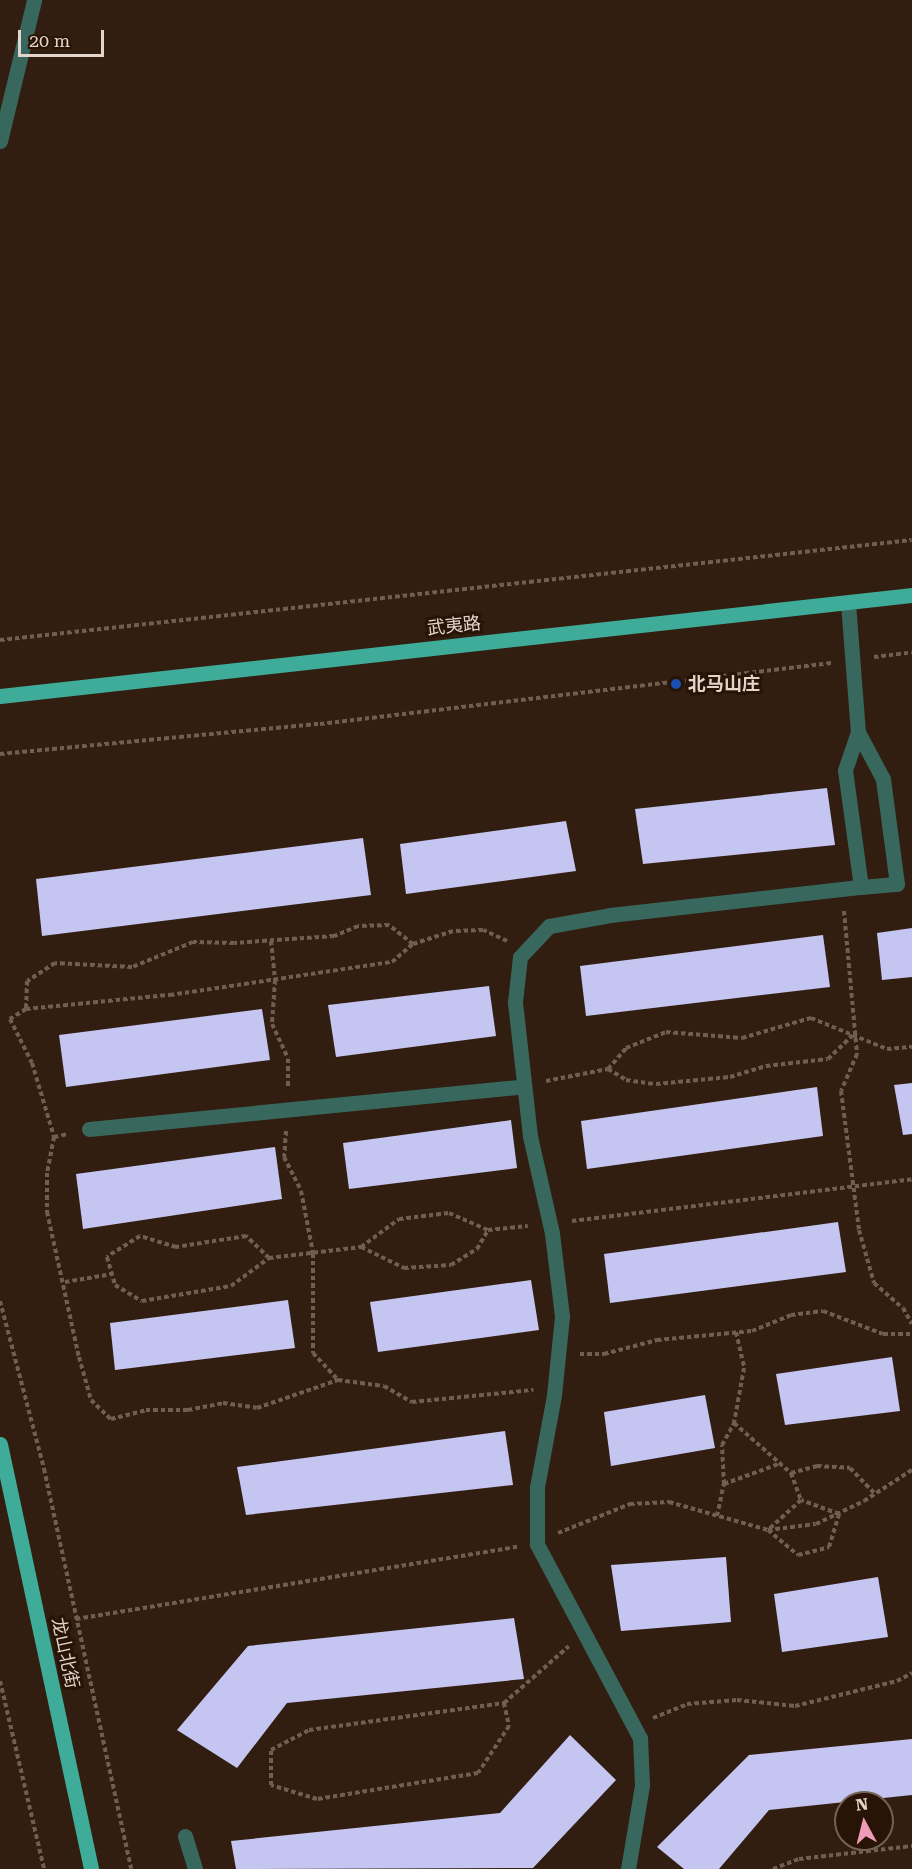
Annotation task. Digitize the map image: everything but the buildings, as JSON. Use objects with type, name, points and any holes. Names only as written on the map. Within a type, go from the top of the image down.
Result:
[{"type":"main road","name":"武夷路","points":[[0,696],[912,595]]},
{"type":"main road","name":"龙山北街","points":[[0,1444],[91,1869]]},
{"type":"street","points":[[0,141],[34,0]]},
{"type":"street","points":[[628,1869],[642,1785],[640,1738],[537,1544],[537,1487],[555,1388],[562,1316],[550,1224],[530,1136],[524,1086],[515,1002],[520,957],[549,926],[610,915],[905,883],[883,779],[858,732],[848,603]]},
{"type":"street","points":[[855,887],[845,770],[858,732]]},
{"type":"street","points":[[89,1129],[524,1086]]},
{"type":"street","points":[[185,1836],[195,1869]]},
{"type":"path","points":[[0,640],[912,540]]},
{"type":"path","points":[[0,754],[320,724],[912,652]]},
{"type":"path","points":[[855,887],[843,914],[857,1054],[841,1091],[859,1230],[873,1283],[903,1308],[912,1324]]},
{"type":"path","points":[[26,1009],[27,981],[55,963],[132,967],[193,942],[271,941],[334,936],[358,926],[388,925],[413,944]]},
{"type":"path","points":[[527,950],[483,930],[453,931],[413,944],[392,962],[106,1003],[26,1009],[10,1019],[32,1063],[54,1137],[47,1173],[47,1212],[91,1400],[111,1419],[146,1410],[188,1410],[223,1403],[257,1408],[338,1380],[384,1386],[412,1402],[555,1388]]},
{"type":"path","points":[[271,941],[275,980],[272,1024],[288,1059],[288,1109],[284,1157],[301,1191],[313,1253],[314,1353],[338,1380]]},
{"type":"path","points":[[524,1086],[608,1069],[626,1048],[666,1032],[742,1038],[811,1018],[855,1033],[886,1049],[912,1047]]},
{"type":"path","points":[[608,1069],[626,1080],[656,1084],[730,1077],[766,1066],[828,1059],[855,1033]]},
{"type":"path","points":[[268,1258],[246,1236],[176,1247],[140,1236],[107,1257],[115,1285],[142,1300],[231,1286],[268,1258],[362,1247],[399,1219],[449,1213],[489,1230],[912,1179]]},
{"type":"path","points":[[362,1247],[404,1268],[451,1265],[477,1249],[489,1230]]},
{"type":"path","points":[[65,1282],[112,1274]]},
{"type":"path","points":[[0,1301],[44,1469],[131,1869]]},
{"type":"path","points":[[558,1354],[604,1354],[657,1340],[752,1330],[791,1315],[823,1311],[884,1334],[912,1335]]},
{"type":"path","points":[[717,1516],[724,1484],[722,1445],[734,1423],[744,1368],[736,1332]]},
{"type":"path","points":[[734,1423],[791,1473],[801,1500],[838,1514]]},
{"type":"path","points":[[724,1484],[781,1463]]},
{"type":"path","points":[[791,1473],[818,1466],[850,1468],[875,1494]]},
{"type":"path","points":[[76,1619],[537,1544],[583,1521],[630,1504],[669,1502],[768,1530],[816,1524],[875,1494],[912,1470]]},
{"type":"path","points":[[768,1530],[801,1500]]},
{"type":"path","points":[[768,1530],[798,1555],[829,1547],[838,1514]]},
{"type":"path","points":[[504,1703],[509,1726],[478,1773],[317,1799],[271,1785],[271,1750],[309,1730],[504,1703],[583,1634]]},
{"type":"path","points":[[633,1726],[687,1704],[737,1700],[795,1706],[897,1681],[912,1673]]},
{"type":"path","points":[[0,1681],[44,1869]]},
{"type":"path","points":[[773,1869],[799,1859],[912,1846]]},
{"type":"place","name":"北马山庄","points":[[676,684]]}]
